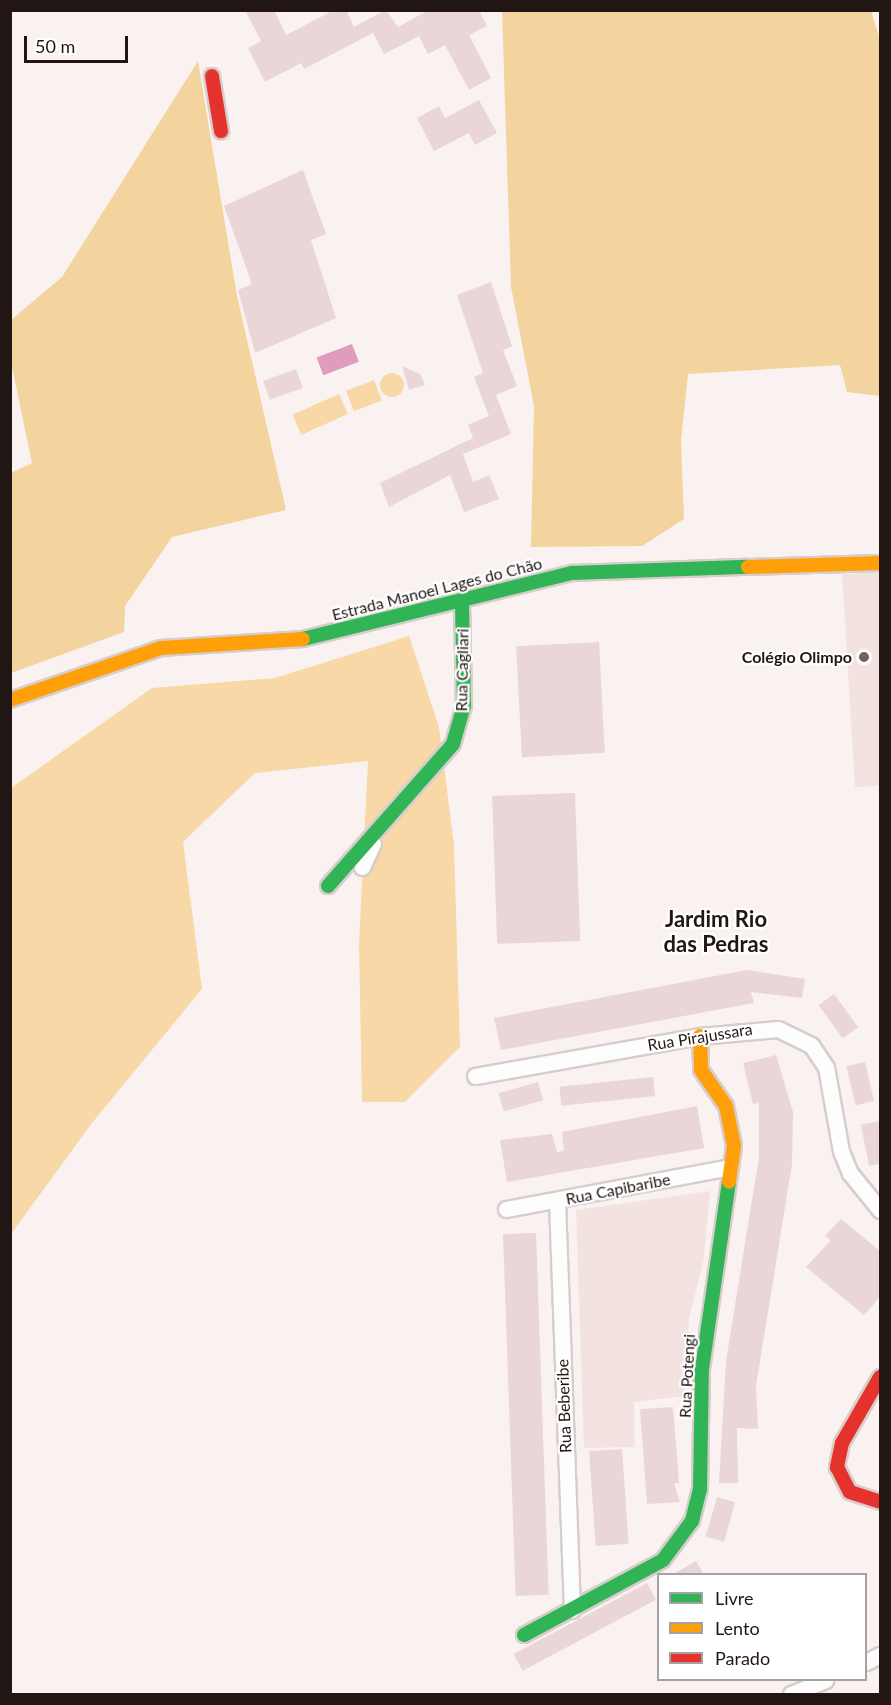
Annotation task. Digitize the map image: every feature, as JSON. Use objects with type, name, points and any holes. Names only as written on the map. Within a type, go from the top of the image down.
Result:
[{"type":"street","points":[[212,76],[221,131]]},
{"type":"street","name":"Estrada Manoel Lages do Chão","points":[[10,700],[160,648],[293,641],[462,602],[534,579],[605,569],[880,563]]},
{"type":"street","name":"Rua Cagliari","points":[[328,886],[384,818],[441,759],[459,727],[465,665],[462,602]]},
{"type":"street","name":"Rua Cagliari","points":[[362,867],[384,818]]},
{"type":"street","name":"Rua Pirajussara","points":[[475,1076],[700,1036],[778,1029],[811,1045],[826,1067],[850,1173],[880,1210]]},
{"type":"street","name":"Rua Potengi","points":[[524,1635],[663,1560],[682,1541],[692,1521],[700,1490],[702,1369],[730,1167],[732,1123],[701,1070],[700,1036]]},
{"type":"street","name":"Rua Capibaribe","points":[[506,1209],[730,1167]]},
{"type":"street","name":"Rua Beberibe","points":[[557,1201],[572,1610]]},
{"type":"street","points":[[880,1377],[842,1443],[837,1467],[850,1492],[880,1502]]},
{"type":"street","points":[[791,1695],[823,1681]]},
{"type":"shaded area","points":[[502,11],[871,11],[880,40],[880,396],[847,392],[840,365],[688,374],[681,441],[684,519],[642,546],[531,547],[534,406],[511,287]]},
{"type":"shaded area","points":[[198,61],[237,296],[286,510],[172,537],[125,606],[124,632],[11,673],[11,473],[32,463],[11,362],[11,320],[62,277]]},
{"type":"shaded area","points":[[352,344],[359,362],[323,375],[317,358]]},
{"type":"shaded area","points":[[392,373],[400,377],[404,385],[400,393],[392,397],[384,393],[380,385],[384,377]]},
{"type":"shaded area","points":[[374,380],[382,401],[354,411],[346,391]]},
{"type":"shaded area","points":[[339,394],[348,414],[301,435],[292,415]]},
{"type":"shaded area","name":"Colégio Olimpo","points":[[880,572],[880,786],[855,787],[842,574]]},
{"type":"shaded area","points":[[409,636],[439,727],[454,845],[460,1047],[405,1102],[362,1102],[359,943],[368,761],[255,773],[183,842],[202,989],[92,1123],[11,1234],[11,788],[152,688],[275,678]]},
{"type":"shaded area","points":[[710,1191],[704,1258],[689,1318],[684,1396],[634,1402],[635,1447],[584,1448],[576,1210]]},
{"type":"building","points":[[245,10],[274,10],[286,35],[334,10],[346,10],[354,27],[386,10],[398,27],[429,10],[479,10],[487,26],[469,35],[491,78],[469,90],[445,45],[428,54],[419,36],[384,54],[373,33],[304,69],[301,63],[265,82],[248,48],[261,41]]},
{"type":"building","points":[[479,100],[497,133],[475,145],[469,133],[434,151],[417,118],[439,106],[445,118]]},
{"type":"building","points":[[303,170],[326,234],[311,240],[336,318],[255,353],[238,290],[252,284],[224,206]]},
{"type":"building","points":[[491,282],[512,346],[503,350],[517,386],[496,395],[511,434],[463,454],[473,482],[489,475],[499,499],[464,512],[450,475],[389,507],[380,483],[473,438],[468,425],[489,416],[474,377],[483,373],[457,295]]},
{"type":"building","points":[[402,366],[420,374],[425,385],[409,390]]},
{"type":"building","points":[[296,369],[303,388],[270,400],[263,381]]},
{"type":"building","points":[[599,642],[605,753],[522,757],[516,646]]},
{"type":"building","points":[[575,793],[580,941],[497,944],[492,796]]},
{"type":"building","points":[[747,970],[805,979],[802,998],[751,992],[754,1003],[501,1050],[494,1018]]},
{"type":"building","points":[[834,994],[858,1027],[843,1038],[819,1005]]},
{"type":"building","points":[[776,1055],[793,1112],[792,1164],[756,1386],[758,1429],[737,1428],[738,1483],[719,1483],[726,1361],[759,1157],[759,1103],[753,1104],[743,1063]]},
{"type":"building","points":[[865,1062],[874,1101],[855,1105],[846,1066]]},
{"type":"building","points":[[653,1077],[655,1096],[562,1106],[560,1087]]},
{"type":"building","points":[[538,1082],[543,1100],[504,1112],[499,1093]]},
{"type":"building","points":[[697,1106],[704,1148],[507,1182],[500,1140],[552,1134],[557,1152],[564,1151],[562,1132]]},
{"type":"building","points":[[880,1121],[880,1164],[869,1166],[861,1125]]},
{"type":"building","points":[[841,1219],[880,1251],[880,1297],[864,1315],[806,1267],[831,1240],[825,1236]]},
{"type":"building","points":[[536,1233],[549,1595],[516,1596],[503,1234]]},
{"type":"building","points":[[673,1407],[679,1483],[674,1483],[680,1502],[647,1504],[640,1409]]},
{"type":"building","points":[[622,1449],[629,1544],[596,1546],[589,1451]]},
{"type":"building","points":[[717,1497],[735,1502],[724,1542],[706,1536]]},
{"type":"building","points":[[696,1561],[703,1573],[675,1573]]},
{"type":"building","points":[[647,1583],[656,1600],[523,1671],[514,1654]]},
{"type":"traffic: fast","points":[[303,639],[572,573],[748,567]]},
{"type":"traffic: fast","points":[[328,886],[453,744],[464,706],[462,602]]},
{"type":"traffic: fast","points":[[524,1635],[663,1560],[692,1521],[700,1490],[702,1369],[729,1182]]},
{"type":"traffic: slow","points":[[748,567],[880,563]]},
{"type":"traffic: slow","points":[[10,700],[161,648],[303,639]]},
{"type":"traffic: slow","points":[[700,1036],[701,1070],[726,1106],[734,1146],[729,1182]]},
{"type":"traffic: jam","points":[[212,76],[221,131]]},
{"type":"traffic: jam","points":[[880,1377],[842,1443],[837,1467],[850,1492],[880,1502]]},
{"type":"place","name":"Colégio Olimpo","points":[[864,657]]},
{"type":"district","name":"Jardim Rio das Pedras","points":[[716,930]]}]
